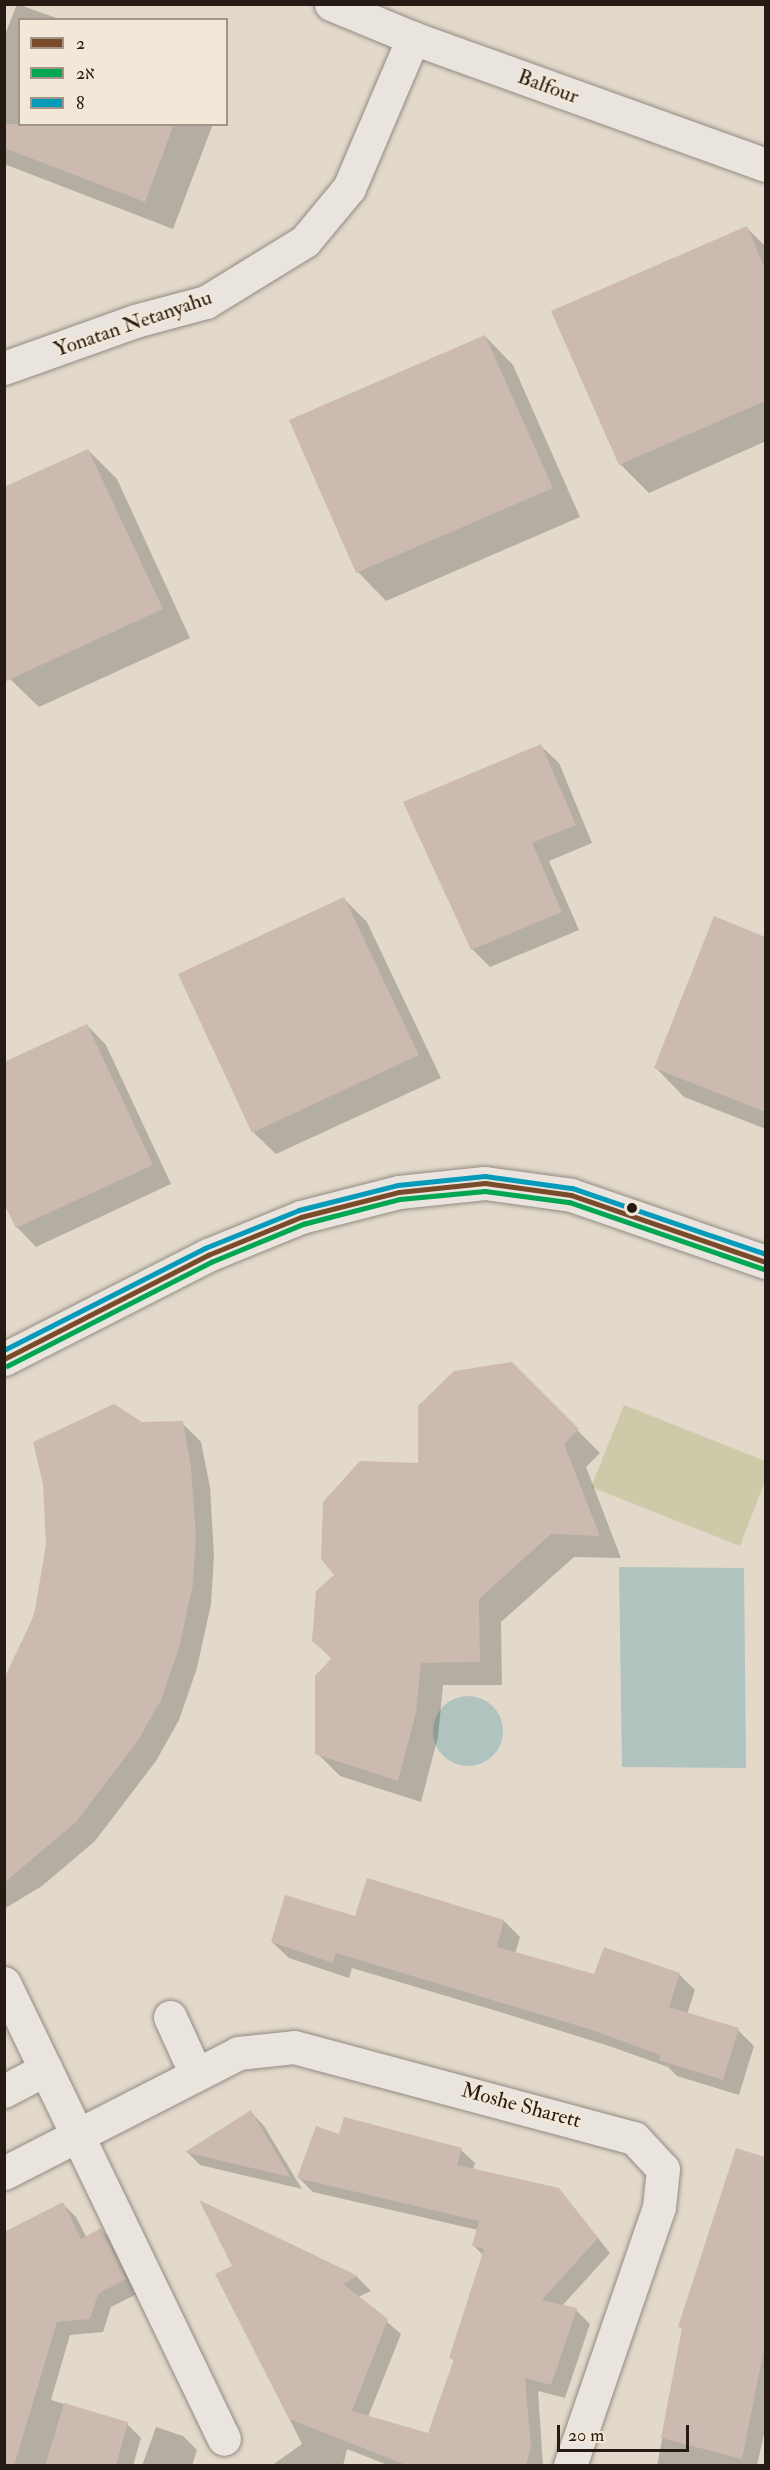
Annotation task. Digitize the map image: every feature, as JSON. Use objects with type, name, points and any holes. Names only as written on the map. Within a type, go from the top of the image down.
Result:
[{"type":"street","name":"Balfour","points":[[331,4],[412,38],[765,165]]},
{"type":"street","name":"Yonatan Netanyahu","points":[[4,368],[135,321],[206,302],[305,241],[350,188],[412,38]]},
{"type":"street","points":[[4,1359],[208,1255],[301,1217],[399,1192],[485,1183],[571,1195],[765,1262]]},
{"type":"street","points":[[4,1983],[224,2439]]},
{"type":"street","points":[[170,2018],[195,2072]]},
{"type":"street","name":"Moshe Sharett","points":[[4,2173],[77,2132],[195,2072],[238,2053],[294,2047],[634,2138],[663,2169],[659,2207],[570,2466]]},
{"type":"street","points":[[4,2091],[46,2069]]},
{"type":"shaded area","points":[[624,1405],[765,1461],[765,1481],[740,1546],[591,1487]]},
{"type":"shaded area","points":[[619,1567],[744,1568],[746,1768],[622,1767]]},
{"type":"shaded area","points":[[468,1696],[481,1699],[493,1706],[500,1718],[503,1731],[500,1744],[493,1756],[481,1763],[468,1766],[455,1763],[443,1756],[436,1744],[433,1731],[436,1718],[443,1706],[455,1699]]},
{"type":"building","points":[[4,124],[18,124],[18,126],[173,126],[145,202],[4,148]]},
{"type":"building","points":[[747,226],[765,269],[765,401],[619,465],[551,311]]},
{"type":"building","points":[[485,335],[553,488],[356,573],[289,420]]},
{"type":"building","points":[[88,449],[163,609],[4,682],[4,487]]},
{"type":"building","points":[[541,744],[576,825],[532,843],[562,912],[471,950],[403,802]]},
{"type":"building","points":[[344,897],[419,1055],[252,1133],[178,974]]},
{"type":"building","points":[[714,916],[765,937],[765,1112],[654,1068]]},
{"type":"building","points":[[87,1024],[153,1165],[16,1228],[4,1204],[4,1062]]},
{"type":"building","points":[[512,1362],[579,1429],[564,1444],[600,1536],[551,1534],[479,1599],[480,1662],[421,1663],[416,1713],[398,1781],[315,1754],[315,1676],[332,1658],[312,1641],[316,1591],[334,1575],[321,1559],[323,1502],[360,1461],[418,1463],[418,1406],[454,1371]]},
{"type":"building","points":[[114,1404],[142,1422],[183,1421],[191,1467],[196,1536],[193,1584],[179,1648],[161,1700],[137,1742],[76,1822],[4,1883],[4,1679],[34,1615],[46,1545],[43,1484],[33,1442]]},
{"type":"building","points":[[367,1878],[504,1920],[497,1947],[594,1974],[604,1947],[680,1973],[669,2007],[739,2028],[723,2080],[659,2060],[660,2055],[592,2030],[336,1953],[333,1963],[271,1942],[285,1895],[355,1916]]},
{"type":"building","points":[[251,2110],[290,2177],[185,2152]]},
{"type":"building","points":[[344,2117],[462,2148],[457,2165],[559,2188],[598,2238],[542,2300],[577,2308],[551,2385],[525,2378],[531,2447],[526,2466],[409,2466],[289,2419],[215,2274],[232,2266],[199,2200],[358,2276],[343,2284],[388,2319],[352,2411],[428,2433],[454,2359],[449,2358],[484,2249],[472,2246],[479,2221],[297,2178],[316,2126],[339,2134]]},
{"type":"building","points":[[736,2148],[765,2157],[765,2344],[742,2459],[661,2438],[682,2328],[678,2327]]},
{"type":"building","points":[[63,2202],[81,2239],[101,2228],[126,2279],[98,2294],[90,2319],[57,2322],[14,2466],[4,2466],[4,2232]]},
{"type":"building","points":[[64,2403],[128,2422],[116,2466],[45,2466]]},
{"type":"transit line","name":"8","points":[[4,1350],[205,1248],[299,1210],[398,1185],[485,1176],[572,1188],[766,1254]]},
{"type":"transit line","name":"2","points":[[4,1359],[208,1255],[301,1217],[399,1192],[485,1183],[571,1195],[766,1262]]},
{"type":"transit line","name":"2א","points":[[7,1366],[211,1262],[303,1224],[400,1199],[485,1191],[569,1202],[764,1269]]}]
